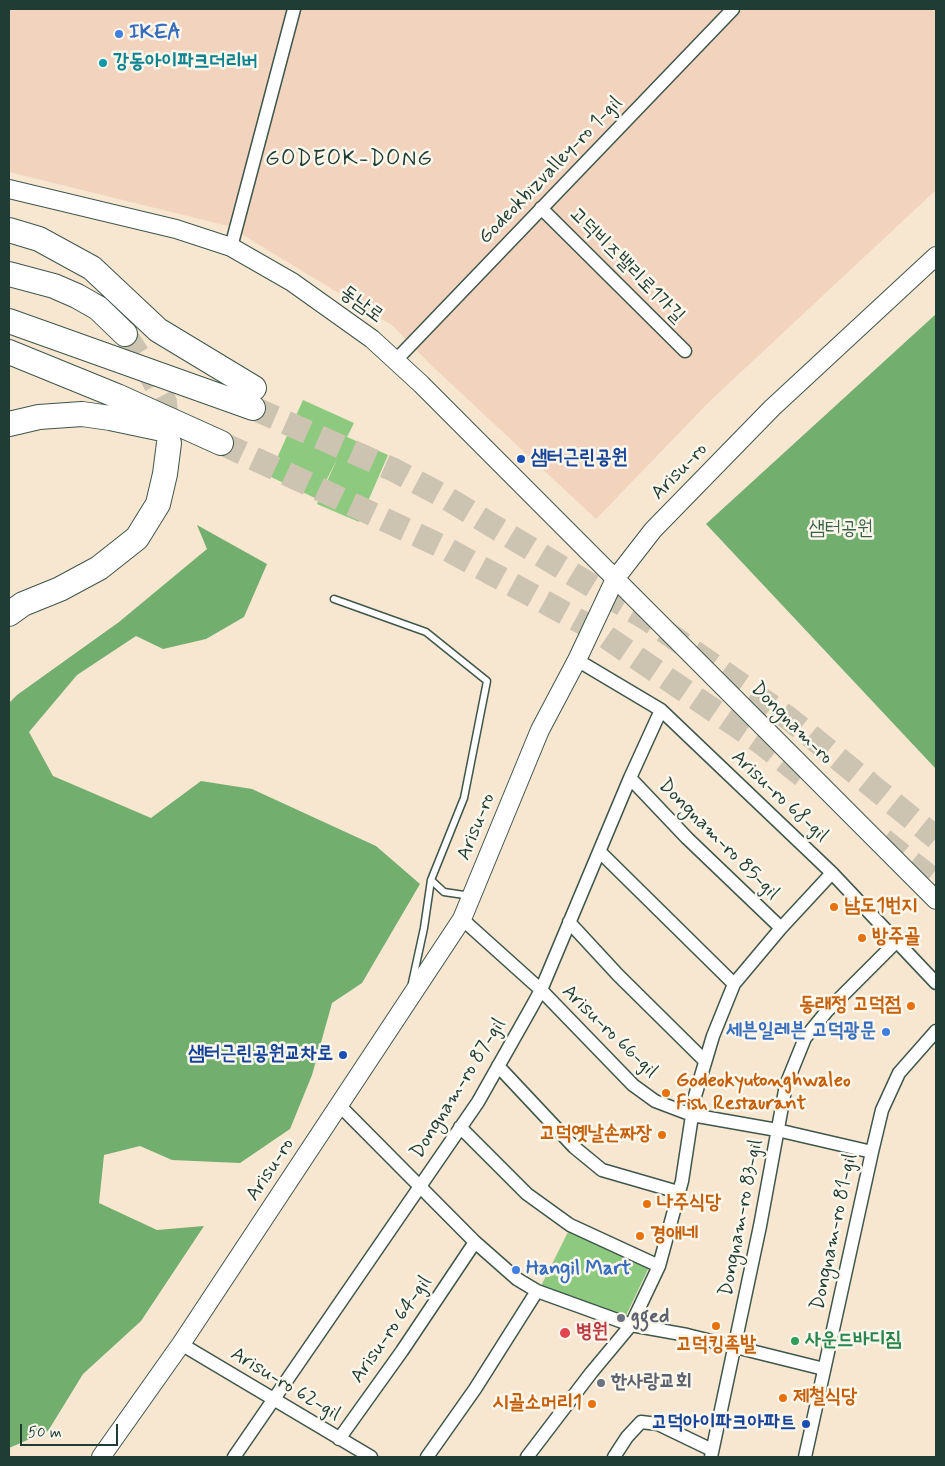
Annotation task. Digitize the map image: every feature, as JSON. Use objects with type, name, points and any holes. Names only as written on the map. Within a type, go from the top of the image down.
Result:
[{"type":"highway","points":[[9,230],[39,239],[92,268],[158,330],[254,398],[9,322]]},
{"type":"highway","points":[[9,274],[54,286],[77,296],[98,308],[125,334]]},
{"type":"highway","points":[[9,352],[117,396],[221,443],[154,426],[82,414],[39,417],[9,424]]},
{"type":"highway","points":[[9,614],[22,604],[60,589],[99,568],[137,538],[158,504],[165,474],[169,443]]},
{"type":"main road","name":"동남로","points":[[9,189],[176,229],[231,247],[292,282],[372,339],[396,360],[615,579]]},
{"type":"main road","name":"Arisu-ro","points":[[101,1457],[181,1344],[462,919],[540,730],[577,660],[615,579],[654,530],[772,408],[936,256]]},
{"type":"main road","name":"Dongnam-ro","points":[[615,579],[936,900]]},
{"type":"street","points":[[231,247],[294,9]]},
{"type":"street","name":"Godeokbizvalley-ro 1-gil","points":[[396,360],[733,9]]},
{"type":"street","name":"고덕비즈밸리로1가길","points":[[541,208],[685,351]]},
{"type":"street","name":"Arisu-ro 68-gil","points":[[577,660],[660,710],[832,873],[936,983]]},
{"type":"street","name":"Dongnam-ro 87-gil","points":[[234,1457],[478,1102],[541,990],[660,710]]},
{"type":"street","name":"Dongnam-ro 85-gil","points":[[630,778],[687,838],[781,928]]},
{"type":"street","points":[[600,852],[734,984]]},
{"type":"street","name":"Dongnam-ro 85-gil","points":[[527,1457],[580,1386],[631,1325],[659,1266],[678,1192],[694,1096],[712,1036],[734,984],[781,928],[832,873]]},
{"type":"street","name":"Arisu-ro 66-gil","points":[[462,919],[541,990],[633,1085],[656,1101],[692,1116],[777,1130],[872,1152]]},
{"type":"street","points":[[569,922],[618,975],[705,1061]]},
{"type":"street","name":"Dongnam-ro 83-gil","points":[[614,1457],[627,1437],[641,1422],[658,1424],[712,1454],[736,1347],[786,1085],[805,1038],[827,1010],[896,942]]},
{"type":"street","name":"Dongnam-ro 81-gil","points":[[805,1457],[882,1110],[899,1073],[936,1031]]},
{"type":"street","points":[[498,1066],[574,1147],[602,1170],[678,1192]]},
{"type":"street","points":[[339,1105],[475,1242],[517,1279],[537,1291],[631,1325],[736,1347],[824,1370]]},
{"type":"street","points":[[460,1127],[527,1194],[570,1225],[659,1266]]},
{"type":"street","name":"Arisu-ro 64-gil","points":[[339,1439],[402,1351],[475,1242]]},
{"type":"street","points":[[427,1457],[475,1390],[537,1291]]},
{"type":"street","name":"Arisu-ro 62-gil","points":[[181,1344],[371,1457]]},
{"type":"lane","points":[[334,599],[426,632],[487,681],[464,798],[431,880],[424,928],[409,998]]},
{"type":"lane","points":[[431,880],[444,892],[472,896]]},
{"type":"shaded area","points":[[9,9],[936,9],[936,190],[710,401],[596,519],[431,365],[393,326],[228,226],[9,172]]},
{"type":"green space","name":"샘터공원","points":[[936,314],[936,769],[706,524]]},
{"type":"green space","points":[[303,400],[354,423],[347,437],[388,455],[359,522],[317,504],[337,459],[317,499],[269,476]]},
{"type":"green space","points":[[197,525],[267,564],[244,617],[206,639],[163,649],[136,636],[77,675],[29,732],[53,776],[151,818],[201,781],[252,789],[376,846],[420,884],[362,983],[332,1003],[312,1075],[290,1129],[240,1163],[172,1160],[140,1146],[104,1155],[99,1203],[157,1230],[204,1226],[141,1321],[83,1374],[48,1431],[9,1448],[9,703],[17,695],[119,622],[207,549]]},
{"type":"green space","points":[[570,1228],[650,1265],[622,1324],[539,1290]]},
{"type":"tunnel","points":[[125,334],[165,402],[168,437]]},
{"type":"tunnel","points":[[253,408],[394,470],[445,497],[647,619],[787,717],[936,838]]},
{"type":"tunnel","points":[[221,443],[443,547],[596,630],[763,744],[812,783]]},
{"type":"tunnel","points":[[883,840],[936,882]]},
{"type":"place","name":"IKEA","points":[[119,34]]},
{"type":"place","name":"강동아이파크더리버","points":[[103,63]]},
{"type":"place","name":"샘터근린공원","points":[[521,459]]},
{"type":"place","name":"남도1번지","points":[[834,907]]},
{"type":"place","name":"방주골","points":[[862,938]]},
{"type":"place","name":"동래정 고덕점","points":[[911,1006]]},
{"type":"place","name":"세븐일레븐 고덕광문","points":[[886,1032]]},
{"type":"place","name":"샘터근린공원교차로","points":[[343,1055]]},
{"type":"place","name":"Godeokyutonghwaleo Fish Restaurant","points":[[666,1093]]},
{"type":"place","name":"고덕옛날손짜장","points":[[662,1135]]},
{"type":"place","name":"나주식당","points":[[647,1204]]},
{"type":"place","name":"경애네","points":[[640,1236]]},
{"type":"place","name":"Hangil Mart","points":[[516,1270]]},
{"type":"place","name":"gged","points":[[621,1318]]},
{"type":"place","name":"고덕킹족발","points":[[716,1326]]},
{"type":"place","name":"병원","points":[[565,1333]]},
{"type":"place","name":"사운드바디짐","points":[[795,1341]]},
{"type":"place","name":"한사랑교회","points":[[601,1383]]},
{"type":"place","name":"제철식당","points":[[783,1398]]},
{"type":"place","name":"시골소머리1","points":[[592,1404]]},
{"type":"place","name":"고덕아이파크아파트","points":[[806,1424]]},
{"type":"district","name":"GODEOK-DONG","points":[[349,160]]}]
